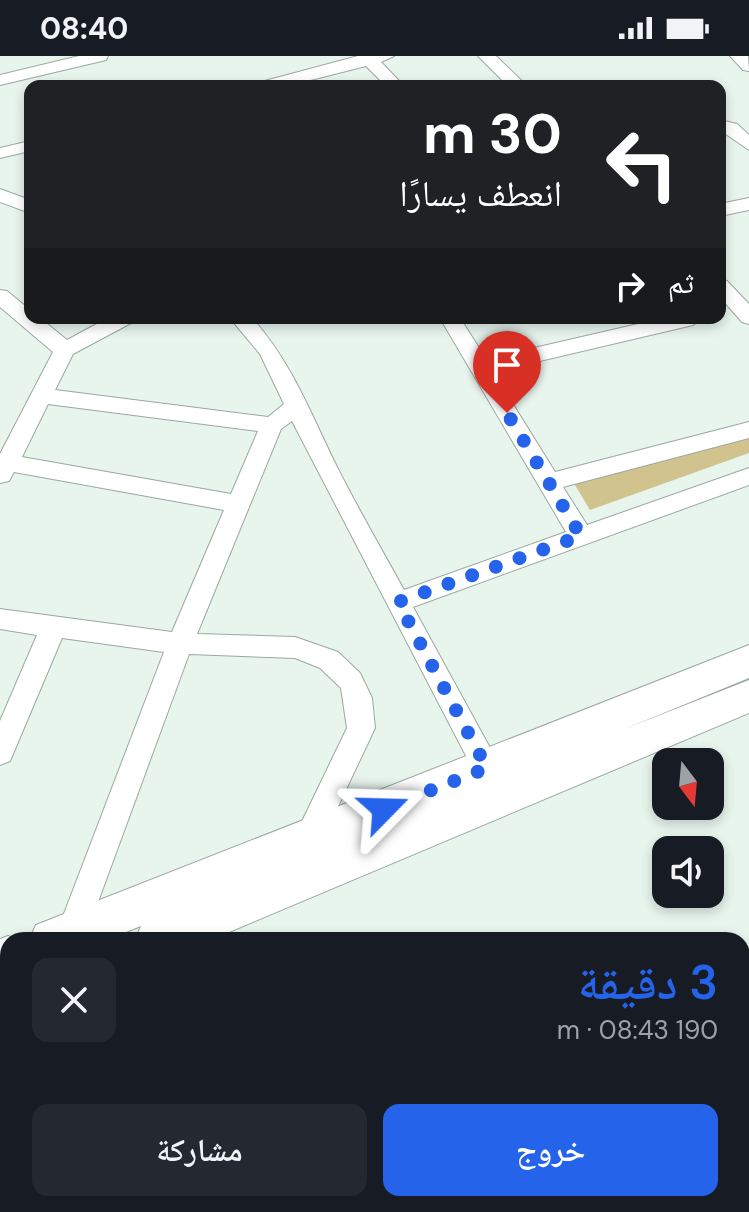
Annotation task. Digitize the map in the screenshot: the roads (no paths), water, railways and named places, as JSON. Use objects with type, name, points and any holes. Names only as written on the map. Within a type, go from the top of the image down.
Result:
[{"type":"main road","points":[[72,932],[749,661]]},
{"type":"main road","points":[[177,932],[749,696]]},
{"type":"street","points":[[42,56],[60,66]]},
{"type":"street","points":[[0,80],[100,56]]},
{"type":"street","points":[[486,56],[512,80]]},
{"type":"street","points":[[738,56],[749,66]]},
{"type":"street","points":[[289,80],[374,57],[391,80]]},
{"type":"street","points":[[726,127],[734,130],[749,145]]},
{"type":"street","points":[[0,153],[24,147]]},
{"type":"street","points":[[0,195],[24,205]]},
{"type":"street","points":[[726,209],[749,204]]},
{"type":"street","points":[[0,296],[24,316]]},
{"type":"street","points":[[34,324],[65,350]]},
{"type":"street","points":[[113,324],[65,350],[4,470],[240,504]]},
{"type":"street","points":[[245,324],[269,351],[298,405],[327,470],[487,768]]},
{"type":"street","points":[[454,324],[581,536]]},
{"type":"street","points":[[480,368],[667,324]]},
{"type":"street","points":[[42,396],[272,425]]},
{"type":"street","points":[[64,932],[272,425],[298,405]]},
{"type":"street","points":[[549,482],[749,430]]},
{"type":"street","points":[[398,602],[749,476]]},
{"type":"street","points":[[0,619],[180,644],[289,647],[311,651],[330,660],[351,682],[362,709],[361,728],[308,840]]},
{"type":"street","points":[[0,753],[54,626]]}]
